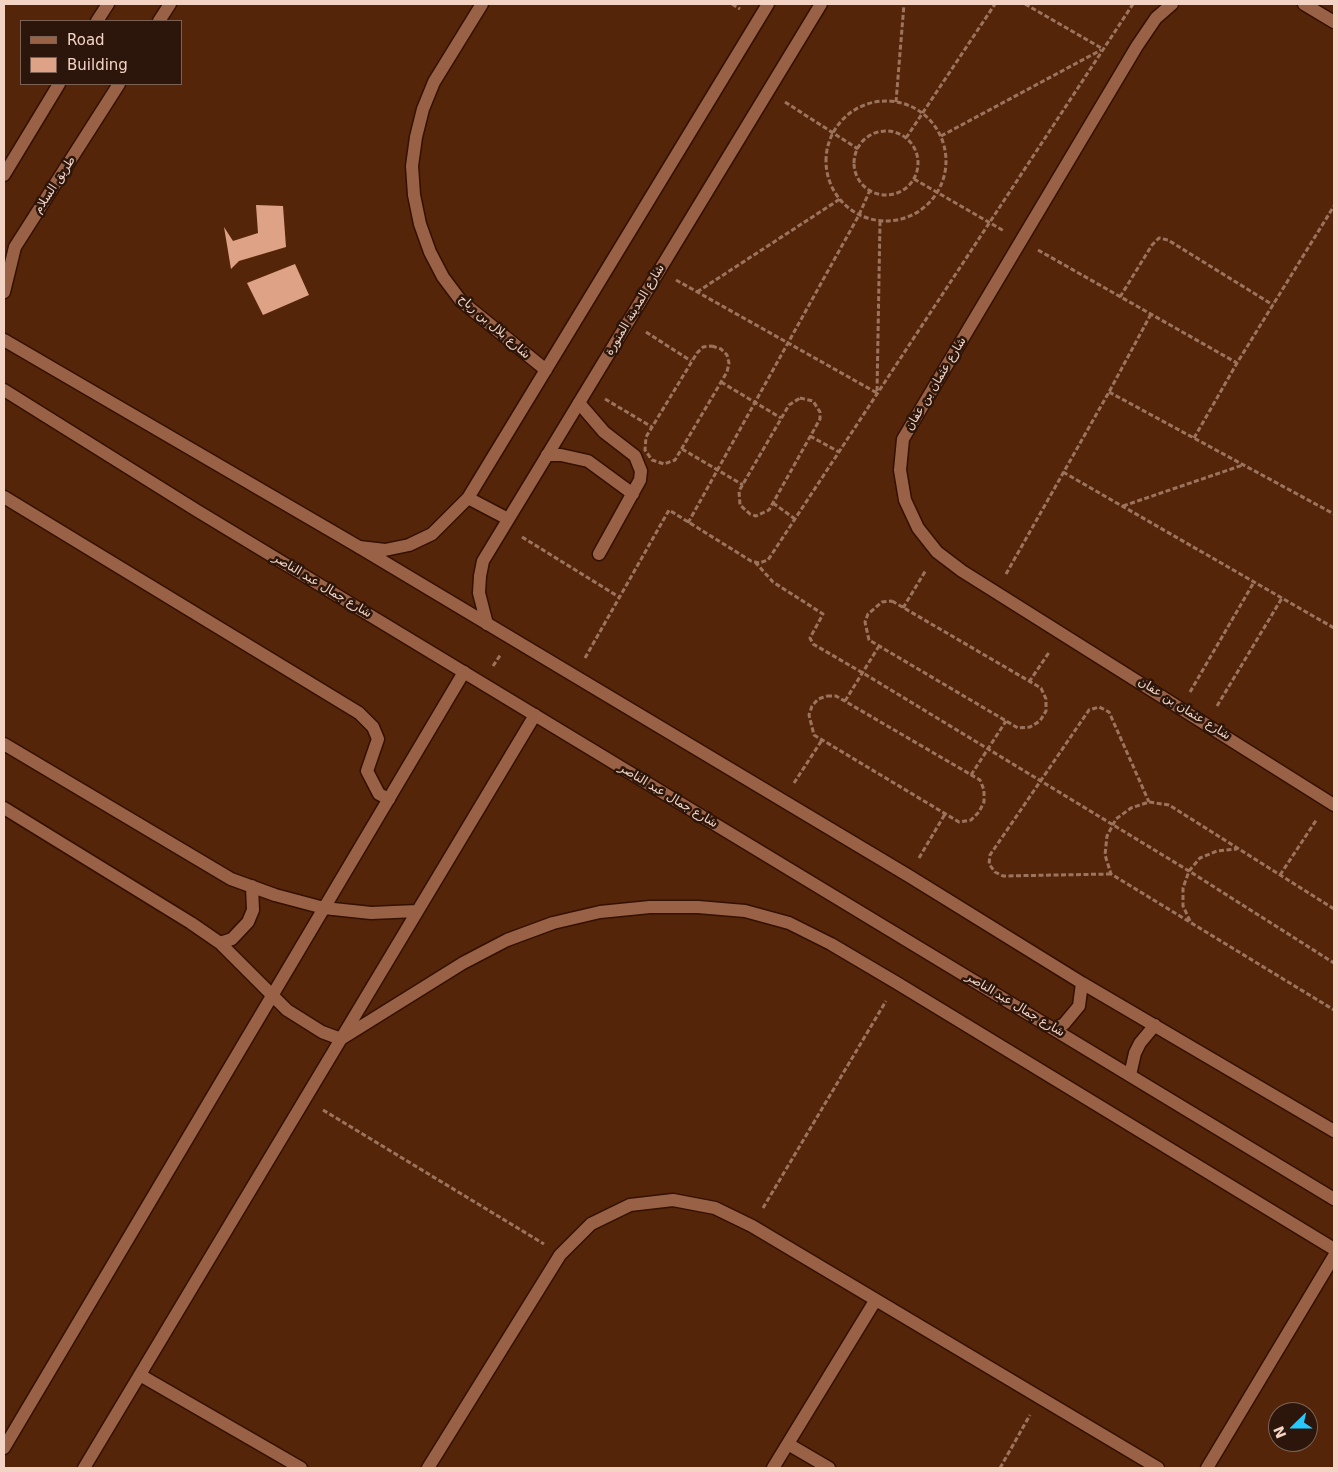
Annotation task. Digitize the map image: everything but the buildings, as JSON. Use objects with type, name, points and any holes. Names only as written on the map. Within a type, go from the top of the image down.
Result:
[{"type":"street","points":[[99,20],[108,4]]},
{"type":"street","points":[[160,20],[170,4]]},
{"type":"street","name":"شارع بلال بن رباح","points":[[482,4],[434,82],[423,109],[416,137],[412,166],[414,195],[420,224],[430,252],[444,277],[461,301],[546,370]]},
{"type":"street","points":[[359,547],[385,550],[409,545],[432,534],[468,498],[768,4]]},
{"type":"street","name":"شارع المدينة المنورة","points":[[488,624],[482,609],[480,576],[484,561],[821,4]]},
{"type":"street","name":"شارع عثمان بن عفان","points":[[1172,4],[1156,18],[1137,46],[903,439],[900,470],[905,500],[918,528],[937,552],[996,592],[1332,803]]},
{"type":"street","points":[[1304,4],[1334,22]]},
{"type":"street","points":[[4,175],[59,85]]},
{"type":"street","name":"طريق السلام","points":[[4,292],[10,247],[118,85]]},
{"type":"street","points":[[4,340],[359,547],[909,876],[1082,982],[1334,1131]]},
{"type":"street","name":"شارع جمال عبد الناصر","points":[[4,390],[481,683],[1334,1199]]},
{"type":"street","points":[[579,403],[604,432],[635,456],[641,471],[640,480],[633,494],[599,554]]},
{"type":"street","points":[[547,455],[574,457],[588,461],[633,494]]},
{"type":"street","points":[[4,497],[359,713],[374,727],[378,739],[367,771],[378,794],[390,799]]},
{"type":"street","points":[[468,498],[506,523]]},
{"type":"street","points":[[4,1448],[464,672]]},
{"type":"street","points":[[84,1468],[535,715]]},
{"type":"street","points":[[4,744],[210,868],[252,886],[283,898],[324,908],[371,913],[417,911]]},
{"type":"street","points":[[4,808],[160,902],[220,943],[251,972],[272,997],[304,1022],[341,1039]]},
{"type":"street","points":[[220,943],[236,935],[248,922],[253,910],[252,886]]},
{"type":"street","points":[[341,1039],[463,962],[507,940],[572,919],[600,912],[650,907],[698,907],[745,911],[789,923],[831,944],[1334,1249]]},
{"type":"street","points":[[1054,1029],[1064,1024],[1079,1006],[1082,982]]},
{"type":"street","points":[[1130,1075],[1138,1048],[1155,1025]]},
{"type":"street","points":[[428,1468],[560,1254],[591,1224],[630,1205],[673,1200],[715,1208],[752,1226],[1158,1468]]},
{"type":"street","points":[[1207,1468],[1334,1256]]},
{"type":"street","points":[[773,1468],[875,1301]]},
{"type":"street","points":[[140,1375],[301,1468]]},
{"type":"street","points":[[788,1444],[829,1468]]},
{"type":"path","points":[[896,102],[904,4]]},
{"type":"path","points":[[906,138],[995,4]]},
{"type":"path","points":[[1025,4],[1103,49]]},
{"type":"path","points":[[755,562],[768,560],[1133,4]]},
{"type":"path","points":[[941,136],[1103,49]]},
{"type":"path","points":[[768,91],[858,149]]},
{"type":"path","points":[[884,101],[910,106],[922,113],[941,136],[946,160],[942,183],[938,193],[929,204],[907,218],[880,222],[859,215],[840,199],[827,174],[828,146],[833,133],[849,114],[859,107],[884,101]]},
{"type":"path","points":[[879,132],[897,133],[906,138],[916,152],[917,170],[914,179],[907,187],[889,195],[870,190],[858,176],[855,167],[858,149],[870,135],[879,132]]},
{"type":"path","points":[[914,179],[1237,363]]},
{"type":"path","points":[[688,523],[859,215],[870,190]]},
{"type":"path","points":[[697,292],[840,199]]},
{"type":"path","points":[[1194,438],[1237,363],[1334,206]]},
{"type":"path","points":[[877,393],[880,222]]},
{"type":"path","points":[[1120,297],[1152,245],[1159,238],[1168,240],[1273,305]]},
{"type":"path","points":[[659,271],[877,393]]},
{"type":"path","points":[[996,592],[1110,392],[1151,314]]},
{"type":"path","points":[[629,321],[692,361]]},
{"type":"path","points":[[712,346],[721,348],[727,355],[729,363],[721,382],[675,460],[664,464],[652,460],[645,450],[646,437],[692,361],[703,347],[712,346]]},
{"type":"path","points":[[721,382],[781,418]]},
{"type":"path","points":[[588,388],[652,427]]},
{"type":"path","points":[[1110,392],[1334,514]]},
{"type":"path","points":[[807,398],[813,401],[820,412],[820,419],[810,436],[769,510],[756,516],[744,511],[738,498],[743,485],[781,418],[794,400],[807,398]]},
{"type":"path","points":[[810,436],[838,452]]},
{"type":"path","points":[[682,449],[743,485]]},
{"type":"path","points":[[1123,506],[1243,465]]},
{"type":"path","points":[[1063,472],[1334,628]]},
{"type":"path","points":[[772,503],[795,519]]},
{"type":"path","points":[[575,676],[668,510],[755,562],[773,582],[822,614],[810,638],[812,644],[1189,871],[1334,963]]},
{"type":"path","points":[[506,523],[619,597]]},
{"type":"path","points":[[903,608],[937,552]]},
{"type":"path","points":[[1181,707],[1254,582]]},
{"type":"path","points":[[1206,724],[1282,598]]},
{"type":"path","points":[[892,601],[903,608],[1041,688],[1046,699],[1046,711],[1040,721],[1030,727],[1018,728],[869,640],[865,622],[868,614],[882,602],[892,601]]},
{"type":"path","points":[[1029,682],[1062,633]]},
{"type":"path","points":[[481,683],[511,639]]},
{"type":"path","points":[[845,701],[879,646]]},
{"type":"path","points":[[836,696],[845,701],[980,780],[984,790],[984,802],[979,812],[971,820],[959,822],[814,735],[810,724],[812,706],[818,699],[836,696]]},
{"type":"path","points":[[1150,802],[1109,712],[1099,707],[1089,710],[990,855],[990,864],[995,872],[1014,877],[1111,874],[1334,1010]]},
{"type":"path","points":[[971,775],[1006,721]]},
{"type":"path","points":[[783,801],[822,740]]},
{"type":"path","points":[[1111,874],[1105,855],[1107,836],[1112,825],[1116,819],[1131,808],[1150,802],[1169,805],[1334,909]]},
{"type":"path","points":[[1280,875],[1332,803]]},
{"type":"path","points":[[909,876],[945,814]]},
{"type":"path","points":[[1191,922],[1183,906],[1183,888],[1189,871],[1200,858],[1208,854],[1237,848]]},
{"type":"path","points":[[752,1226],[897,983]]},
{"type":"path","points":[[305,1099],[560,1254]]},
{"type":"path","points":[[1000,1468],[1040,1398]]}]
